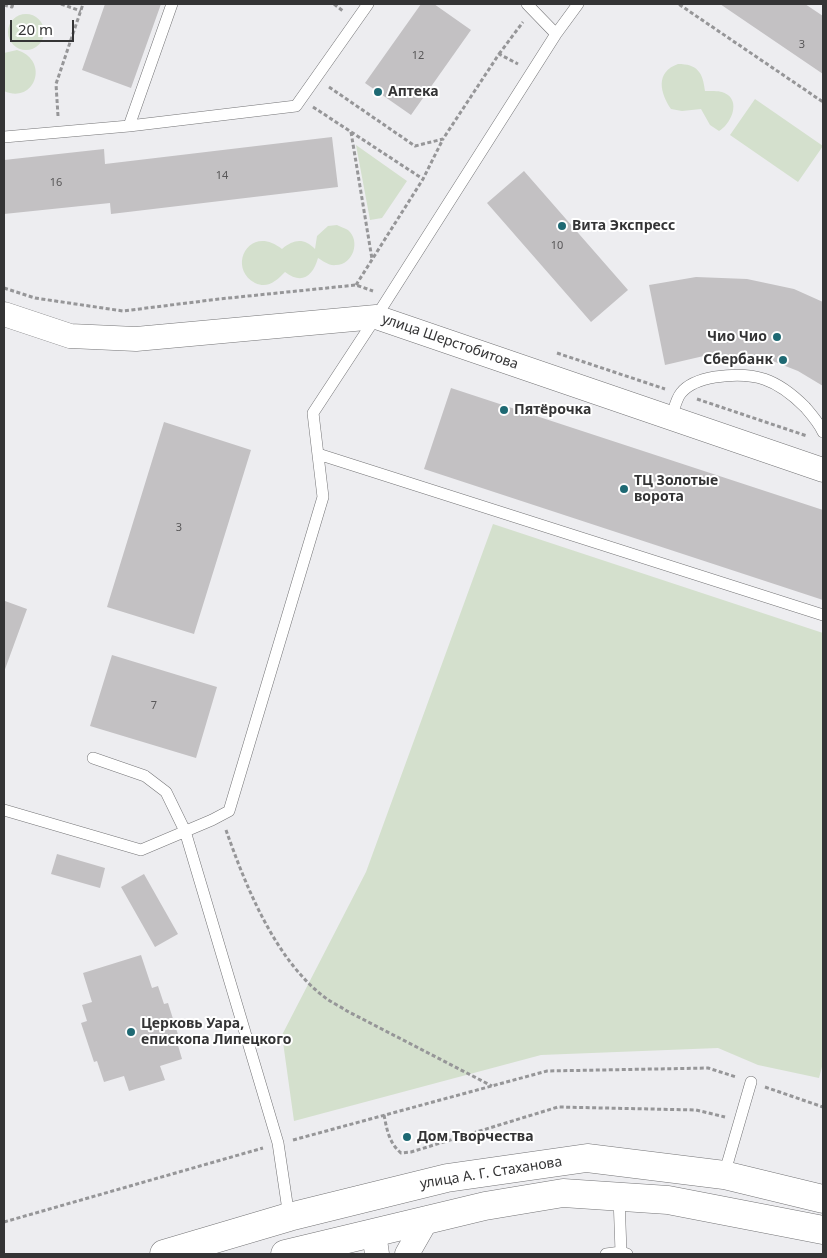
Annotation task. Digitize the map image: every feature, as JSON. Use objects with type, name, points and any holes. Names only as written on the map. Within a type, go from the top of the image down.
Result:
[{"type":"main road","name":"улица А. Г. Стаханова","points":[[164,1254],[289,1217],[447,1178],[587,1158],[724,1175],[823,1199]]},
{"type":"main road","points":[[285,1254],[376,1244],[427,1219],[485,1206],[563,1193],[668,1200],[823,1230]]},
{"type":"street","name":"улица Шерстобитова","points":[[4,314],[70,336],[136,339],[376,317],[823,468]]},
{"type":"street","points":[[407,1254],[427,1219]]},
{"type":"lane","points":[[128,126],[172,4]]},
{"type":"lane","points":[[4,138],[128,126],[296,106],[368,4]]},
{"type":"lane","points":[[4,810],[141,850],[229,811],[323,497],[313,412],[376,317],[556,34],[578,4]]},
{"type":"lane","points":[[530,7],[556,34]]},
{"type":"lane","points":[[671,418],[680,394],[692,383],[733,374],[766,379],[787,389],[810,413],[823,432]]},
{"type":"lane","points":[[318,454],[823,615]]},
{"type":"lane","points":[[93,758],[145,776],[166,792],[185,831],[278,1143],[289,1217]]},
{"type":"lane","points":[[724,1175],[751,1082]]},
{"type":"lane","points":[[606,1254],[624,1253],[619,1197]]},
{"type":"path","points":[[4,5],[12,7],[13,4]]},
{"type":"path","points":[[61,4],[81,10]]},
{"type":"path","points":[[58,132],[56,84],[83,4]]},
{"type":"path","points":[[680,4],[823,102]]},
{"type":"path","points":[[356,285],[423,179],[442,139],[530,7]]},
{"type":"path","points":[[499,54],[533,71]]},
{"type":"path","points":[[316,79],[414,146],[442,139]]},
{"type":"path","points":[[301,99],[423,179]]},
{"type":"path","points":[[351,132],[372,260]]},
{"type":"path","points":[[221,815],[239,867],[266,924],[281,949],[300,974],[326,999],[492,1086]]},
{"type":"path","points":[[4,1222],[244,1155],[278,1143],[547,1071],[708,1068],[823,1107]]},
{"type":"path","points":[[384,1115],[388,1135],[394,1147],[400,1153],[411,1152],[558,1107],[696,1110],[740,1120]]},
{"type":"green space","points":[[26,14],[38,20],[44,32],[38,44],[26,50],[14,44],[8,32],[14,20]]},
{"type":"green space","points":[[17,50],[27,55],[34,63],[36,71],[30,87],[23,92],[15,94],[4,91],[4,53]]},
{"type":"green space","points":[[678,64],[685,64],[698,70],[703,79],[705,91],[723,92],[732,99],[733,109],[730,119],[719,131],[710,125],[701,109],[682,111],[671,109],[667,103],[662,90],[663,78],[666,72]]},
{"type":"green space","points":[[755,99],[823,146],[798,182],[730,135]]},
{"type":"green space","points":[[356,145],[407,181],[382,218],[370,220]]},
{"type":"green space","points":[[337,225],[348,230],[354,240],[351,257],[342,264],[331,265],[318,258],[313,270],[306,277],[297,278],[285,272],[268,285],[255,283],[247,276],[242,267],[242,258],[252,244],[260,241],[270,242],[282,249],[291,243],[299,241],[311,245],[315,249],[317,236],[328,226]]},
{"type":"green space","points":[[493,524],[823,633],[823,1063],[819,1078],[758,1065],[718,1048],[541,1055],[294,1121],[282,1035],[366,872]]},
{"type":"building","points":[[105,4],[161,4],[131,88],[82,70]]},
{"type":"building","points":[[421,4],[434,4],[471,30],[411,115],[365,83]]},
{"type":"building","points":[[720,4],[805,4],[823,16],[823,74]]},
{"type":"building","points":[[332,137],[338,187],[111,214],[110,203],[4,214],[4,160],[104,149],[105,164]]},
{"type":"building","points":[[524,171],[628,290],[591,322],[487,203]]},
{"type":"building","points":[[696,277],[747,279],[794,289],[823,302],[823,386],[798,371],[770,360],[742,355],[708,355],[665,365],[649,285]]},
{"type":"building","name":"ТЦ Золотые ворота","points":[[451,388],[823,510],[823,600],[424,469]]},
{"type":"building","points":[[164,422],[251,450],[194,634],[107,607]]},
{"type":"building","points":[[5,601],[27,609],[4,672],[4,605]]},
{"type":"building","points":[[112,655],[217,687],[196,758],[90,726]]},
{"type":"building","points":[[57,854],[105,868],[100,888],[51,874]]},
{"type":"building","points":[[144,874],[178,934],[155,947],[121,887]]},
{"type":"building","name":"Церковь Уара, епископа Липецкого","points":[[141,955],[152,988],[158,986],[164,1004],[168,1003],[180,1041],[177,1042],[182,1059],[160,1066],[165,1080],[129,1091],[124,1076],[104,1082],[97,1061],[94,1062],[81,1023],[87,1021],[82,1005],[92,1002],[83,973]]},
{"type":"place","name":"Аптека","points":[[378,92]]},
{"type":"place","name":"Вита Экспресс","points":[[562,226]]},
{"type":"place","name":"Чио Чио","points":[[777,337]]},
{"type":"place","name":"Сбербанк","points":[[783,360]]},
{"type":"place","name":"Пятёрочка","points":[[504,410]]},
{"type":"place","name":"ТЦ Золотые ворота","points":[[624,489]]},
{"type":"place","name":"Церковь Уара, епископа Липецкого","points":[[131,1032]]},
{"type":"place","name":"Дом Творчества","points":[[407,1137]]}]
